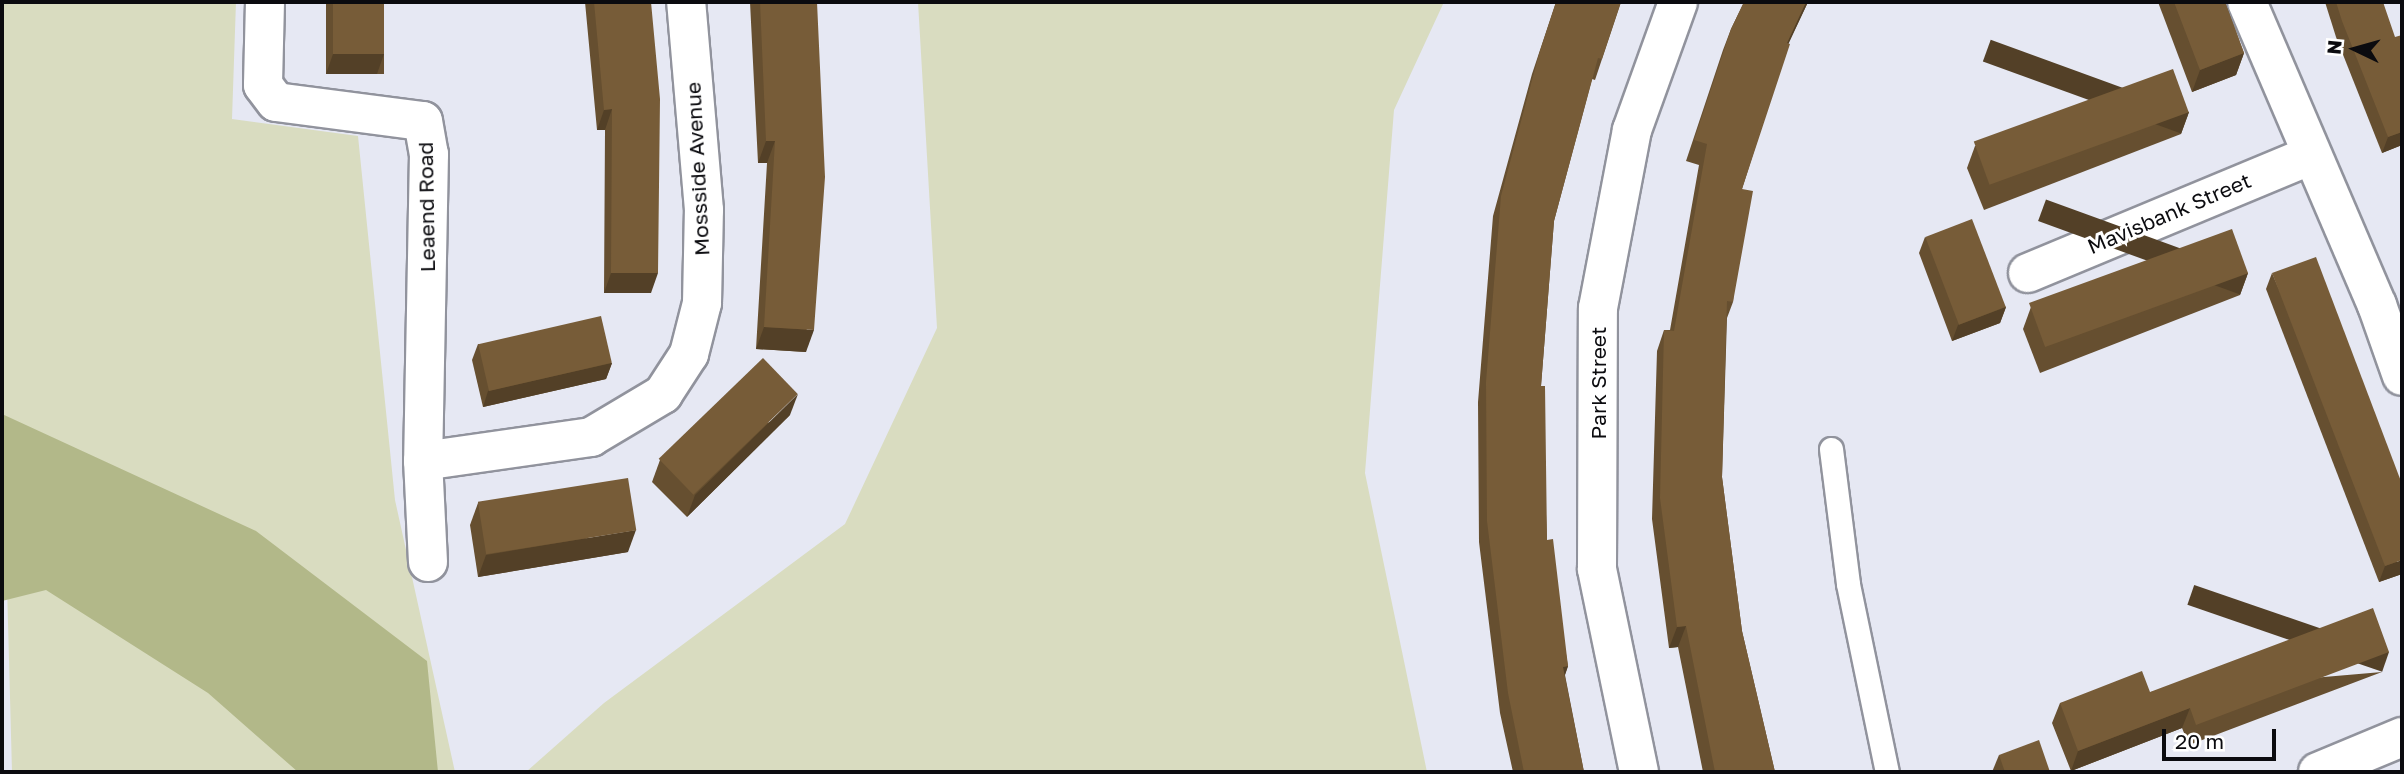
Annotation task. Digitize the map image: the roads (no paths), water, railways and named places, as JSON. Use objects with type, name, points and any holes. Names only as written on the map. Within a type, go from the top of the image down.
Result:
[{"type":"street","name":"Leaend Road","points":[[265,2],[263,85],[276,102],[423,121],[429,154],[423,461]]},
{"type":"street","name":"Mossside Avenue","points":[[423,461],[591,437],[663,394],[689,355],[702,303],[704,210],[685,2]]},
{"type":"street","name":"Park Street","points":[[1639,772],[1597,569],[1598,307],[1632,130],[1678,2]]},
{"type":"street","points":[[2247,2],[2311,155],[2390,300],[2402,376]]},
{"type":"street","name":"Mavisbank Street","points":[[2028,273],[2311,155]]},
{"type":"street","points":[[423,461],[428,562]]},
{"type":"street","points":[[2318,772],[2402,737]]},
{"type":"lane","points":[[1832,449],[1848,584],[1887,772]]}]
